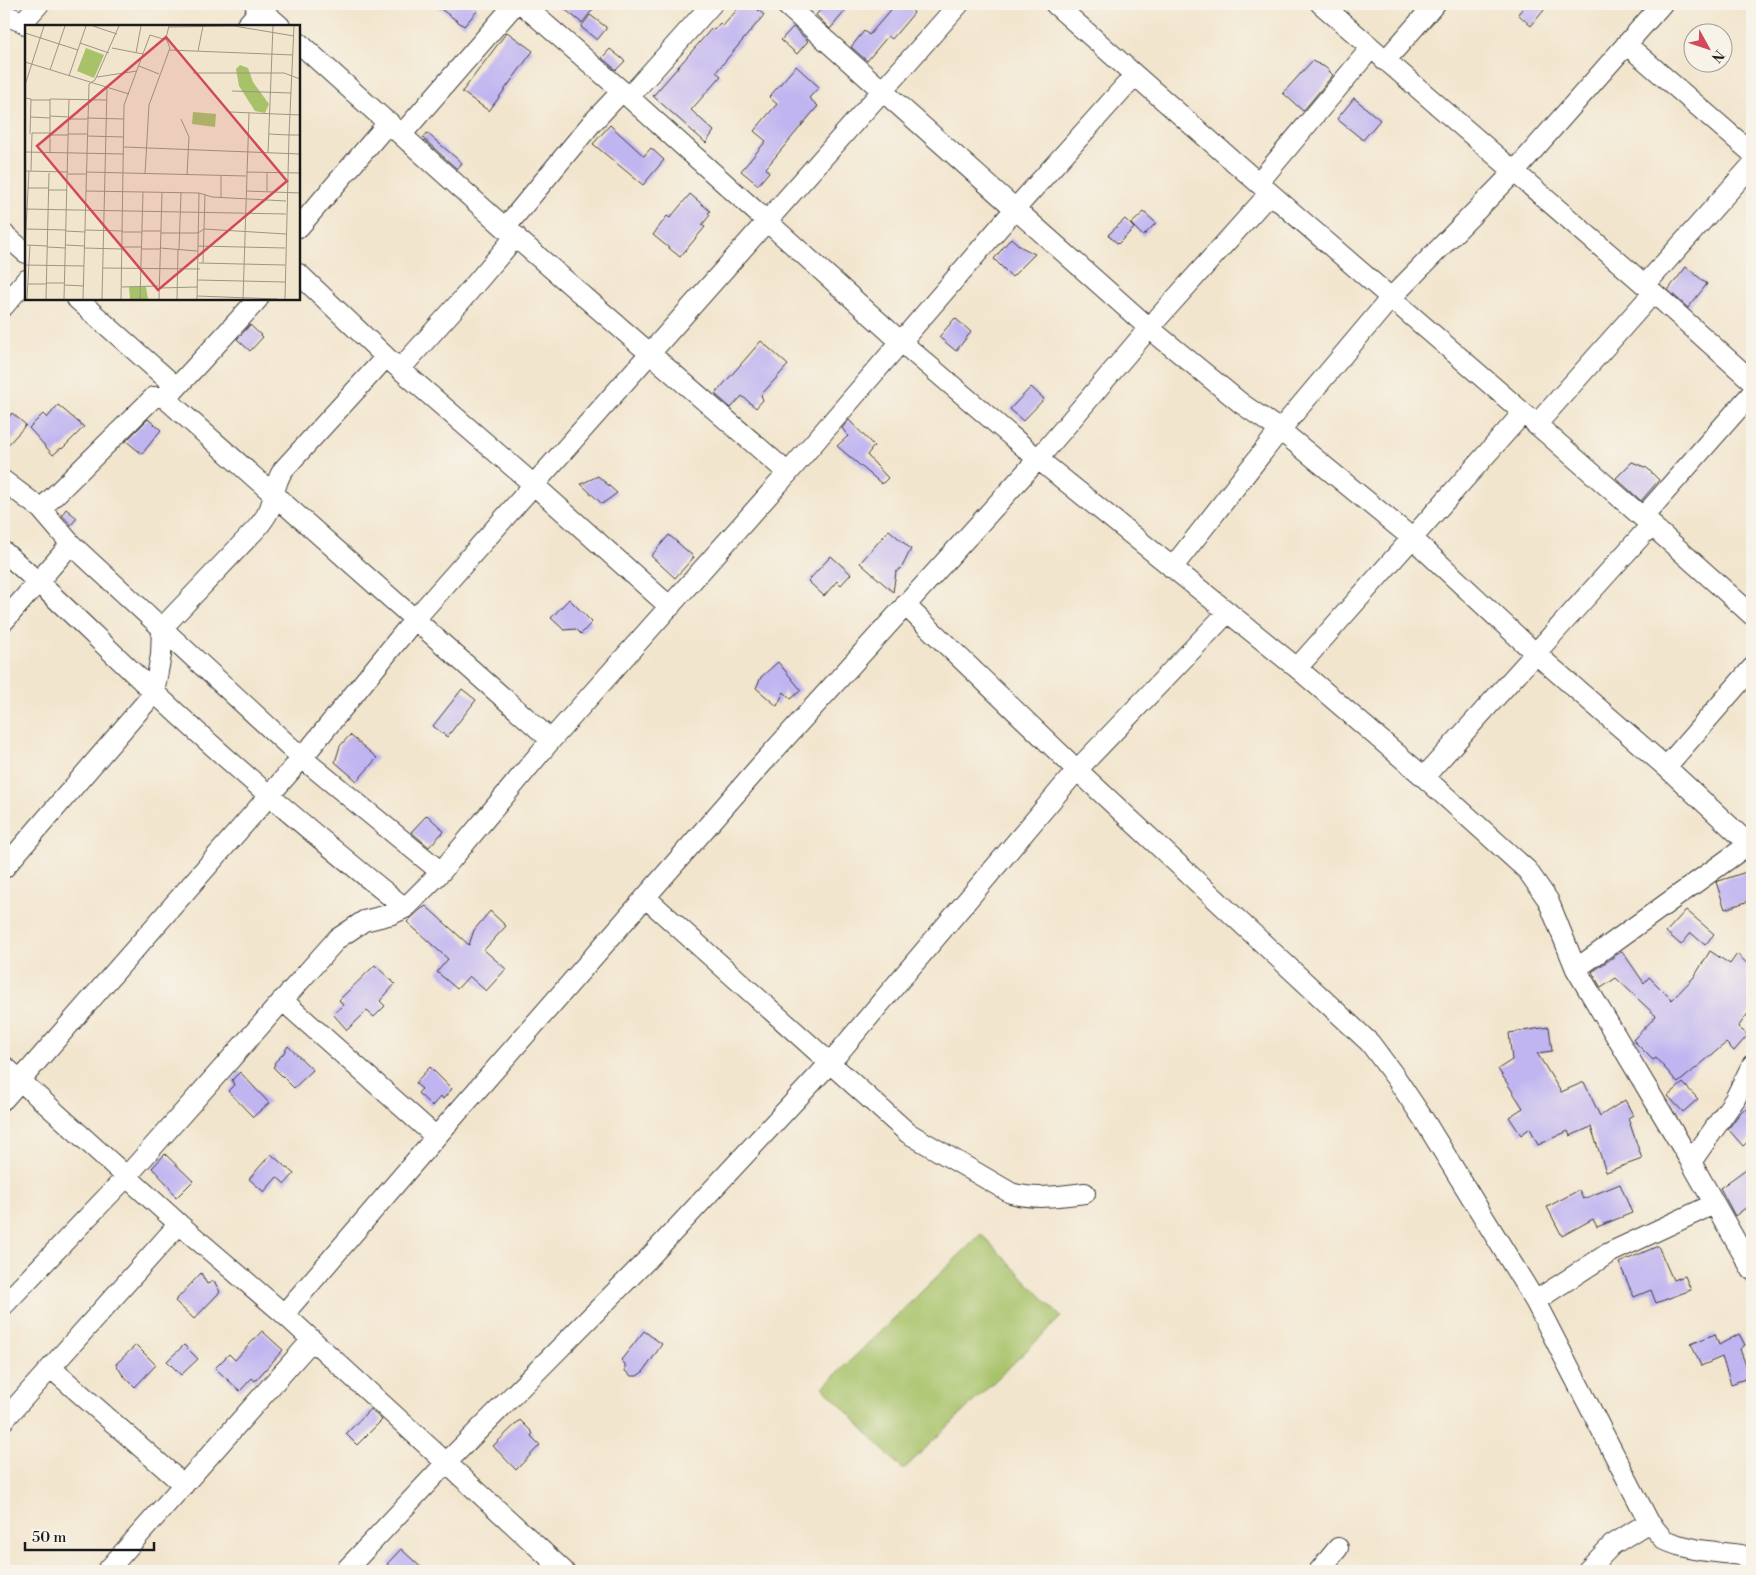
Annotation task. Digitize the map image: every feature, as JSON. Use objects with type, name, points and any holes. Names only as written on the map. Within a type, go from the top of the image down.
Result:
[{"type":"street","points":[[13,20],[39,4]]},
{"type":"street","points":[[300,226],[515,4]]},
{"type":"street","points":[[522,4],[900,341],[1038,459],[1297,668],[1424,776],[1527,870],[1548,900],[1576,968],[1691,1162],[1752,1270]]},
{"type":"street","points":[[4,868],[154,693],[161,655],[162,628],[258,528],[267,516],[275,486],[283,470],[393,363],[460,302],[591,124],[625,94],[712,4]]},
{"type":"street","points":[[786,4],[1149,328],[1242,404],[1280,430],[1412,538],[1535,653],[1751,843],[1576,968]]},
{"type":"street","points":[[4,1099],[302,758],[415,619],[959,4]]},
{"type":"street","points":[[1055,4],[1390,299],[1648,521],[1752,615]]},
{"type":"street","points":[[1321,4],[1752,381]]},
{"type":"street","points":[[284,1314],[760,766],[1038,459],[1378,55],[1435,4]]},
{"type":"street","points":[[1172,568],[1280,430],[1390,299],[1514,172],[1662,4]]},
{"type":"street","points":[[247,25],[260,6],[279,25]]},
{"type":"street","points":[[300,44],[510,232],[788,473]]},
{"type":"street","points":[[1626,44],[1752,153]]},
{"type":"street","points":[[4,1305],[127,1176],[337,939],[364,921],[392,914],[405,908],[441,872],[551,740],[788,473],[900,341],[1135,75]]},
{"type":"street","points":[[1297,668],[1412,538],[1529,419],[1649,289],[1752,165]]},
{"type":"street","points":[[4,234],[25,252]]},
{"type":"street","points":[[300,275],[393,363],[534,485],[670,607]]},
{"type":"street","points":[[4,306],[25,281]]},
{"type":"street","points":[[78,300],[273,496],[551,740]]},
{"type":"street","points":[[41,509],[154,397],[161,397],[171,393],[257,300]]},
{"type":"street","points":[[1424,776],[1535,653],[1648,521],[1752,393]]},
{"type":"street","points":[[4,481],[41,509],[71,544],[302,758],[441,872]]},
{"type":"street","points":[[4,621],[71,544]]},
{"type":"street","points":[[4,552],[38,581],[154,693],[339,855],[405,908]]},
{"type":"street","points":[[906,605],[1077,770],[1370,1043],[1424,1120],[1535,1301],[1649,1522],[1664,1540],[1678,1545],[1749,1556]]},
{"type":"street","points":[[345,1571],[446,1463],[647,1260],[830,1063],[1077,770],[1228,612]]},
{"type":"street","points":[[1666,767],[1752,668]]},
{"type":"street","points":[[646,898],[908,1133],[1020,1196],[1047,1197],[1085,1193]]},
{"type":"street","points":[[282,1000],[436,1137]]},
{"type":"street","points":[[4,1066],[179,1224],[284,1314],[564,1571]]},
{"type":"street","points":[[1691,1162],[1750,1077]]},
{"type":"street","points":[[1535,1301],[1610,1252],[1714,1204]]},
{"type":"street","points":[[4,1420],[179,1224]]},
{"type":"street","points":[[108,1571],[312,1340]]},
{"type":"street","points":[[51,1368],[184,1485]]},
{"type":"street","points":[[1587,1571],[1612,1545],[1649,1522]]},
{"type":"street","points":[[1319,1571],[1338,1548]]},
{"type":"green space","points":[[981,1234],[1061,1317],[903,1470],[823,1387]]},
{"type":"building","points":[[434,4],[471,4],[478,10],[464,26]]},
{"type":"building","points":[[558,4],[597,4],[582,23]]},
{"type":"building","points":[[742,4],[751,4],[764,15],[716,72],[721,76],[691,110],[714,131],[706,143],[653,96],[712,28],[714,30],[720,23],[723,26]]},
{"type":"building","points":[[825,4],[851,4],[830,29],[816,15]]},
{"type":"building","points":[[896,4],[917,4],[912,10],[914,13],[892,39],[888,36],[867,61],[851,47],[864,31],[869,35]]},
{"type":"building","points":[[1526,4],[1549,4],[1531,26],[1518,14]]},
{"type":"building","points":[[590,15],[606,27],[597,40],[581,27]]},
{"type":"building","points":[[793,27],[808,41],[797,54],[781,40]]},
{"type":"building","points":[[507,32],[533,51],[489,111],[462,92]]},
{"type":"building","points":[[610,49],[625,61],[616,70],[602,58]]},
{"type":"building","points":[[1312,61],[1325,67],[1333,75],[1303,111],[1283,93]]},
{"type":"building","points":[[796,66],[819,87],[809,98],[818,106],[766,168],[769,172],[758,185],[741,171],[766,141],[754,131],[777,104],[769,97]]},
{"type":"building","points":[[1354,98],[1380,120],[1363,140],[1337,119]]},
{"type":"building","points":[[610,125],[644,156],[651,148],[664,160],[643,185],[593,144]]},
{"type":"building","points":[[427,133],[462,163],[457,169],[423,138]]},
{"type":"building","points":[[690,194],[710,211],[708,213],[710,215],[702,225],[705,227],[680,257],[653,235],[667,216],[670,218]]},
{"type":"building","points":[[1144,212],[1156,223],[1143,236],[1131,224]]},
{"type":"building","points":[[1125,219],[1134,228],[1118,244],[1108,235]]},
{"type":"building","points":[[1011,238],[1021,247],[1035,254],[1012,277],[994,259]]},
{"type":"building","points":[[1686,267],[1707,284],[1688,308],[1668,290]]},
{"type":"building","points":[[955,318],[971,332],[956,351],[939,337]]},
{"type":"building","points":[[250,325],[263,337],[250,351],[237,339]]},
{"type":"building","points":[[761,341],[788,365],[761,395],[763,400],[756,408],[742,396],[731,408],[715,394]]},
{"type":"building","points":[[1031,387],[1044,399],[1023,421],[1010,409]]},
{"type":"building","points":[[58,405],[84,427],[62,449],[53,455],[29,428],[43,414],[47,418]]},
{"type":"building","points":[[12,413],[26,425],[4,449],[4,423]]},
{"type":"building","points":[[148,419],[161,430],[142,454],[126,441]]},
{"type":"building","points":[[849,420],[874,446],[867,455],[888,478],[882,484],[837,446],[848,436],[842,428]]},
{"type":"building","points":[[1632,462],[1647,468],[1659,480],[1641,501],[1616,478]]},
{"type":"building","points":[[598,476],[617,493],[602,504],[581,484]]},
{"type":"building","points":[[66,509],[77,518],[71,525],[62,515]]},
{"type":"building","points":[[889,530],[911,549],[902,567],[896,572],[893,592],[860,563]]},
{"type":"building","points":[[669,535],[694,557],[675,578],[651,556]]},
{"type":"building","points":[[831,556],[851,574],[841,585],[837,581],[824,596],[808,581]]},
{"type":"building","points":[[569,599],[592,622],[581,634],[576,629],[564,630],[551,618]]},
{"type":"building","points":[[778,662],[801,690],[791,699],[784,692],[777,706],[756,688],[761,677]]},
{"type":"building","points":[[462,689],[476,700],[447,737],[433,726]]},
{"type":"building","points":[[350,735],[377,758],[357,781],[335,762],[340,746]]},
{"type":"building","points":[[427,815],[444,831],[429,847],[411,832]]},
{"type":"building","points":[[1752,870],[1752,900],[1725,909],[1716,882]]},
{"type":"building","points":[[426,906],[469,945],[474,930],[490,911],[506,926],[484,950],[506,969],[486,991],[469,976],[457,989],[437,972],[448,959],[407,922]]},
{"type":"building","points":[[1686,910],[1714,934],[1705,945],[1691,933],[1681,945],[1666,932]]},
{"type":"building","points":[[1622,951],[1644,983],[1649,977],[1672,1000],[1694,977],[1710,951],[1730,964],[1737,954],[1752,968],[1752,1008],[1738,1027],[1748,1035],[1734,1051],[1726,1043],[1678,1083],[1656,1058],[1653,1060],[1633,1040],[1656,1016],[1616,978],[1601,988],[1592,972]]},
{"type":"building","points":[[375,965],[395,984],[380,1001],[385,1006],[374,1017],[367,1011],[347,1030],[333,1014],[343,1005],[339,1000]]},
{"type":"building","points":[[1549,1027],[1552,1051],[1537,1053],[1561,1092],[1584,1082],[1600,1116],[1625,1100],[1633,1115],[1628,1118],[1642,1159],[1606,1172],[1591,1127],[1570,1136],[1568,1131],[1538,1145],[1530,1128],[1521,1135],[1509,1117],[1523,1108],[1498,1069],[1512,1060],[1509,1033]]},
{"type":"building","points":[[288,1046],[313,1070],[294,1088],[273,1067],[274,1063]]},
{"type":"building","points":[[430,1067],[452,1089],[443,1099],[441,1096],[432,1106],[418,1093],[422,1089],[415,1083]]},
{"type":"building","points":[[240,1072],[269,1103],[253,1117],[228,1091],[234,1085],[232,1080]]},
{"type":"building","points":[[1683,1083],[1698,1099],[1683,1112],[1668,1096]]},
{"type":"building","points":[[1745,1108],[1752,1116],[1752,1138],[1743,1146],[1728,1129]]},
{"type":"building","points":[[165,1154],[193,1181],[176,1198],[168,1185],[152,1168]]},
{"type":"building","points":[[271,1154],[294,1174],[285,1184],[277,1177],[264,1192],[249,1179]]},
{"type":"building","points":[[1746,1169],[1752,1178],[1752,1203],[1735,1216],[1720,1188]]},
{"type":"building","points":[[1620,1184],[1632,1213],[1597,1227],[1593,1219],[1562,1236],[1547,1207],[1579,1190],[1583,1199]]},
{"type":"building","points":[[1658,1246],[1673,1280],[1685,1276],[1691,1290],[1656,1303],[1651,1290],[1634,1297],[1619,1263]]},
{"type":"building","points":[[201,1273],[207,1284],[214,1281],[220,1292],[194,1319],[175,1301]]},
{"type":"building","points":[[262,1331],[283,1350],[255,1381],[252,1378],[240,1391],[215,1368],[229,1354],[235,1360]]},
{"type":"building","points":[[644,1331],[662,1344],[644,1371],[637,1376],[631,1376],[625,1371],[625,1364],[621,1360]]},
{"type":"building","points":[[1715,1334],[1719,1345],[1739,1334],[1745,1345],[1740,1349],[1750,1377],[1731,1384],[1722,1357],[1701,1366],[1691,1344]]},
{"type":"building","points":[[136,1345],[156,1365],[135,1387],[122,1374],[116,1364]]},
{"type":"building","points":[[184,1345],[198,1359],[181,1375],[167,1361]]},
{"type":"building","points":[[370,1409],[382,1420],[357,1445],[346,1434]]},
{"type":"building","points":[[520,1420],[533,1433],[531,1436],[540,1445],[516,1470],[493,1446]]},
{"type":"building","points":[[401,1549],[425,1571],[396,1571],[387,1564]]}]
